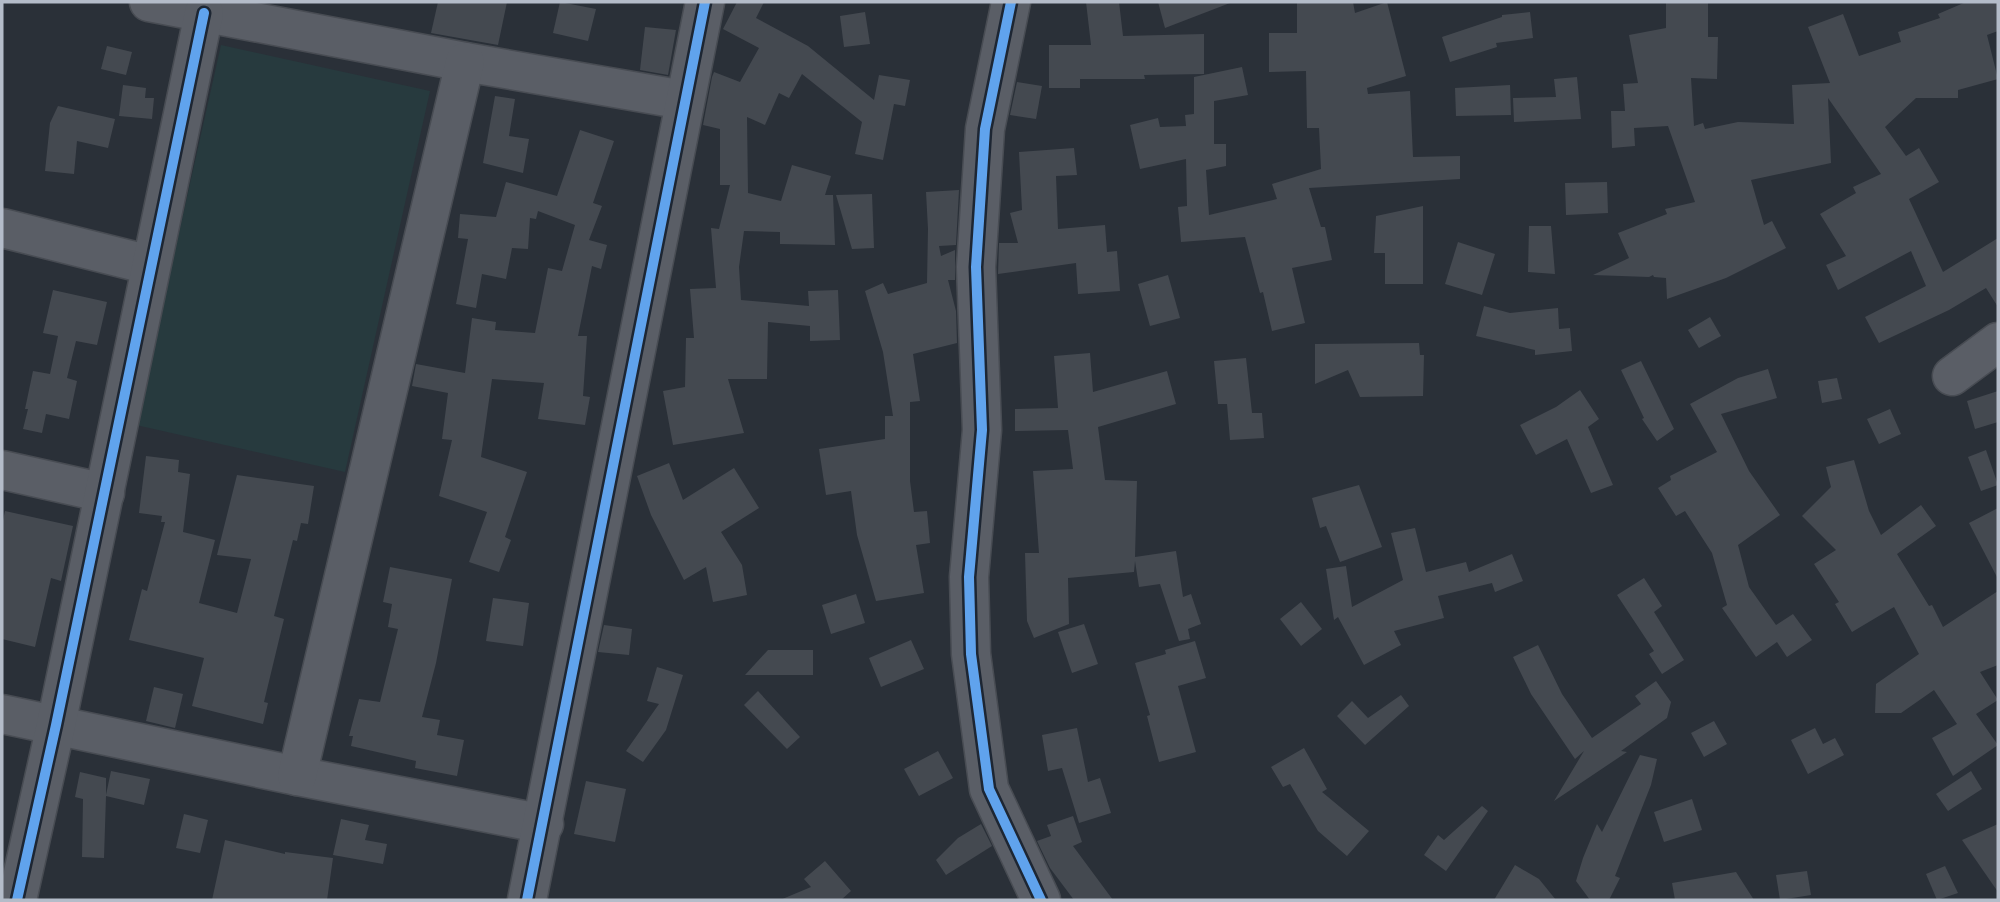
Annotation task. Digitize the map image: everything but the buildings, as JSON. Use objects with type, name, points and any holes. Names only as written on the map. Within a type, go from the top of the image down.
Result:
[{"type":"street","points":[[149,2],[684,100]]},
{"type":"street","points":[[527,900],[705,2]]},
{"type":"street","points":[[1011,2],[985,129],[976,267],[982,430],[969,577],[971,654],[989,789],[1041,900]]},
{"type":"street","points":[[17,900],[105,493],[204,13]]},
{"type":"street","points":[[297,776],[465,62]]},
{"type":"street","points":[[2,229],[150,265]]},
{"type":"street","points":[[1952,376],[1998,342]]},
{"type":"street","points":[[2,470],[105,493]]},
{"type":"street","points":[[2,714],[544,824]]},
{"type":"green space","points":[[221,45],[430,91],[345,472],[136,425]]},
{"type":"cycle path","points":[[527,900],[705,2]]},
{"type":"cycle path","points":[[1011,2],[985,129],[976,267],[982,430],[969,577],[971,654],[989,789],[1041,900]]},
{"type":"cycle path","points":[[17,900],[204,13]]}]
